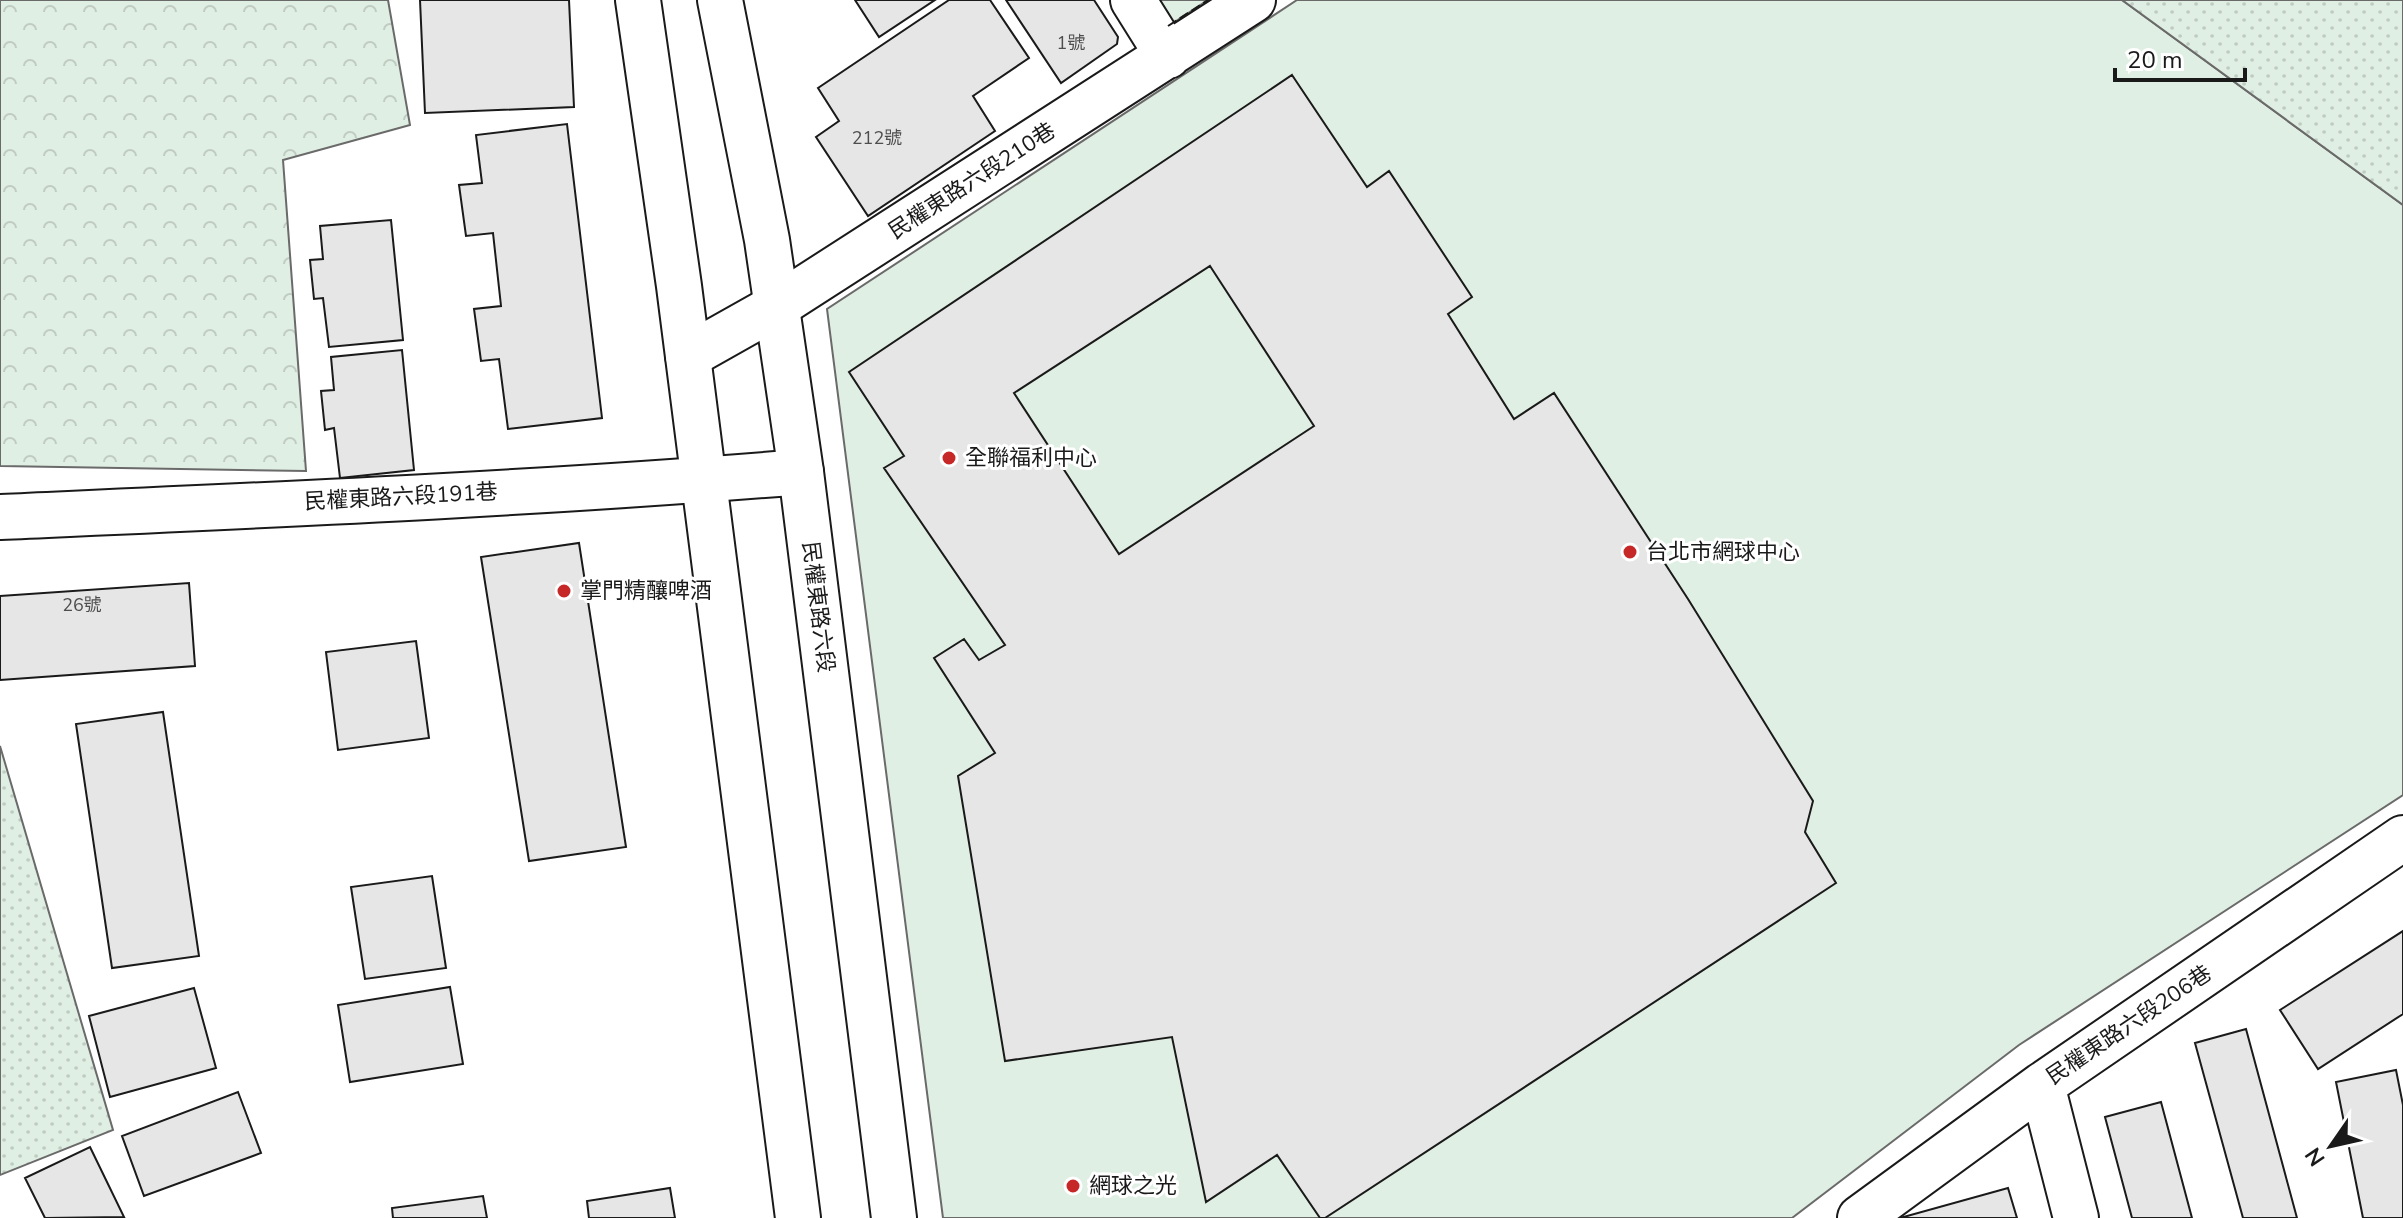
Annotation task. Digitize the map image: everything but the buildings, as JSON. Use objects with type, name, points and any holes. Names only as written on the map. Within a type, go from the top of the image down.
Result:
[{"type":"main road","points":[[638,0],[688,356],[798,1218]]},
{"type":"main road","name":"民權東路六段","points":[[720,0],[777,306],[801,472],[894,1218]]},
{"type":"main road","points":[[1133,0],[1168,56]]},
{"type":"main road","name":"民權東路六段210巷","points":[[688,356],[777,306],[1253,0]]},
{"type":"main road","name":"民權東路六段191巷","points":[[0,517],[704,480],[801,472]]},
{"type":"main road","name":"民權東路六段206巷","points":[[1860,1218],[2042,1085],[2403,838]]},
{"type":"main road","points":[[2042,1085],[2076,1218]]},
{"type":"green space","points":[[0,0],[388,0],[410,125],[283,160],[306,471],[0,466]]},
{"type":"green space","points":[[1150,0],[1208,0],[1167,27]]},
{"type":"green space","name":"台北市網球中心","points":[[1297,0],[2122,0],[2403,205],[2403,795],[2019,1045],[1792,1218],[943,1218],[827,309]]},
{"type":"green space","points":[[2122,0],[2403,0],[2403,205]]},
{"type":"green space","points":[[0,746],[113,1130],[0,1175]]},
{"type":"fence","points":[[1168,26],[1208,0]]},
{"type":"place","name":"全聯福利中心","points":[[949,458]]},
{"type":"place","name":"台北市網球中心","points":[[1630,552]]},
{"type":"place","name":"掌門精釀啤酒","points":[[564,591]]},
{"type":"place","name":"網球之光","points":[[1073,1186]]}]
